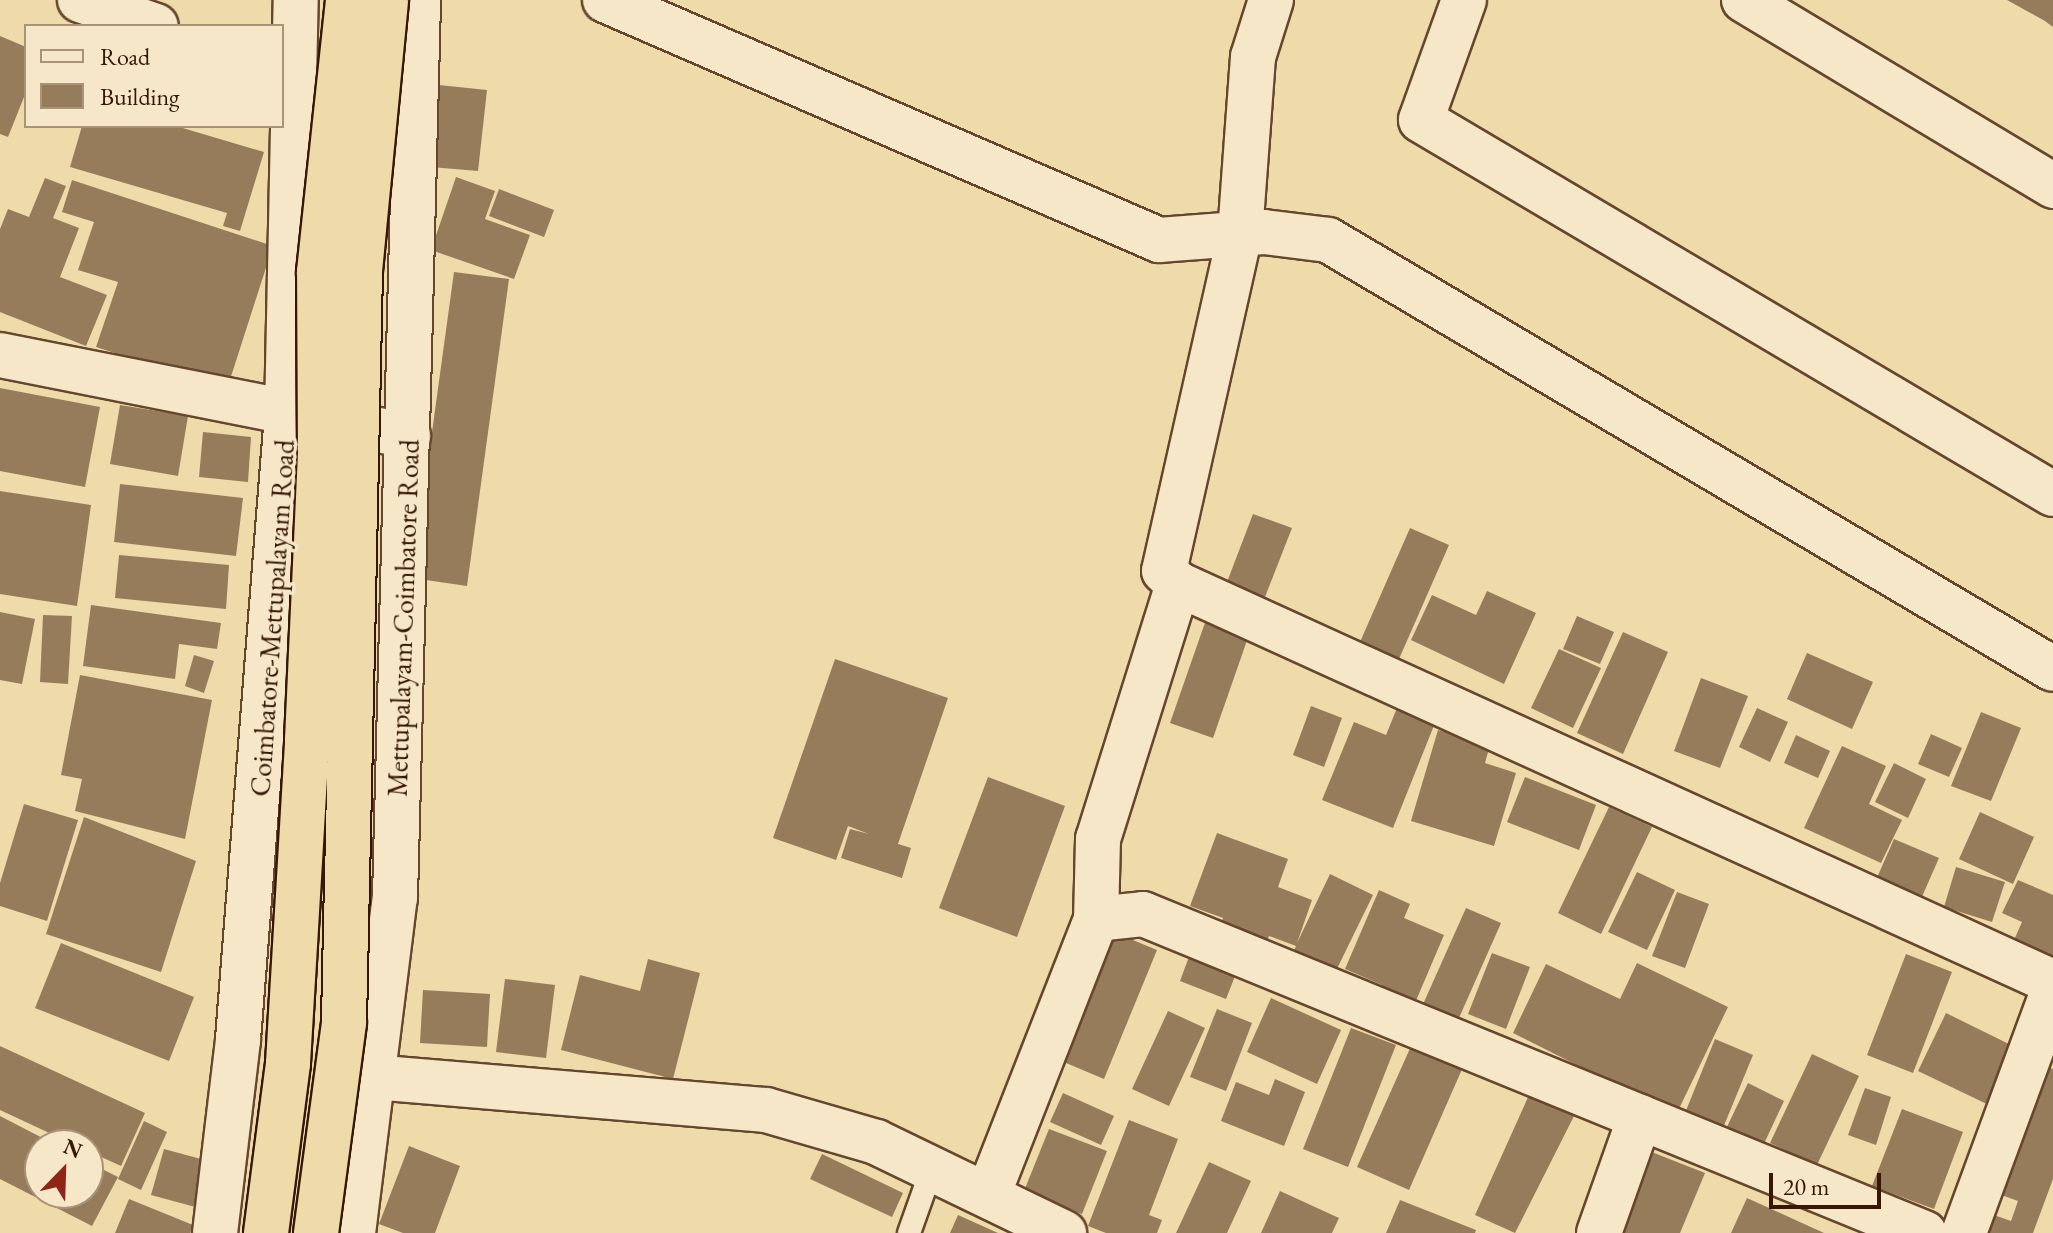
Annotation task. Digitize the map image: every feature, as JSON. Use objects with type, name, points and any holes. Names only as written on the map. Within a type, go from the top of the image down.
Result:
[{"type":"highway","points":[[266,1233],[288,1063],[306,756],[320,452],[319,272],[348,0]]},
{"type":"highway","points":[[316,1233],[344,1022],[360,271],[386,0]]},
{"type":"street","points":[[80,0],[150,24]]},
{"type":"street","name":"Coimbatore-Mettupalayam Road","points":[[215,1233],[240,1023],[287,415],[289,71],[296,0]]},
{"type":"street","name":"Mettupalayam-Coimbatore Road","points":[[353,1233],[395,898],[418,0]]},
{"type":"street","points":[[605,0],[1159,240],[1240,234],[1328,240],[2053,669]]},
{"type":"street","points":[[1271,0],[1253,57],[1240,234],[1164,571],[1178,584],[2053,982]]},
{"type":"street","points":[[1464,0],[1421,120],[2053,494]]},
{"type":"street","points":[[1744,0],[2053,186]]},
{"type":"street","points":[[0,355],[287,415],[408,436]]},
{"type":"street","points":[[988,1195],[1096,919],[1098,839],[1178,584]]},
{"type":"street","points":[[1096,919],[1143,914],[1924,1233]]},
{"type":"street","points":[[1964,1233],[2053,991]]},
{"type":"street","points":[[372,1077],[766,1110],[876,1142],[1064,1233]]},
{"type":"street","points":[[1599,1233],[1640,1117]]},
{"type":"lane","points":[[909,1233],[932,1168]]},
{"type":"building","points":[[2007,0],[2053,0],[2053,27],[2045,21]]},
{"type":"building","points":[[0,36],[24,46],[24,97],[8,137],[0,134]]},
{"type":"building","points":[[439,85],[487,90],[478,171],[431,167]]},
{"type":"building","points":[[81,128],[183,128],[264,152],[240,231],[223,226],[227,213],[70,167]]},
{"type":"building","points":[[456,177],[495,191],[485,219],[530,235],[514,279],[431,250]]},
{"type":"building","points":[[45,178],[66,186],[53,218],[79,228],[60,277],[107,295],[86,346],[0,312],[0,229],[8,209],[29,217]]},
{"type":"building","points":[[72,180],[273,246],[227,389],[96,347],[118,282],[78,270],[94,222],[62,212]]},
{"type":"building","points":[[499,189],[554,210],[544,237],[489,216]]},
{"type":"building","points":[[454,272],[509,279],[467,586],[412,578]]},
{"type":"building","points":[[0,388],[100,407],[85,487],[0,471]]},
{"type":"building","points":[[120,405],[188,416],[178,476],[110,464]]},
{"type":"building","points":[[203,432],[251,437],[248,482],[199,477]]},
{"type":"building","points":[[120,484],[243,498],[236,556],[114,542]]},
{"type":"building","points":[[0,491],[91,505],[77,606],[0,594]]},
{"type":"building","points":[[1253,514],[1292,528],[1265,597],[1227,582]]},
{"type":"building","points":[[1410,528],[1449,545],[1399,659],[1360,642]]},
{"type":"building","points":[[119,555],[229,565],[226,609],[115,598]]},
{"type":"building","points":[[1487,591],[1536,613],[1504,684],[1411,640],[1432,595],[1476,615]]},
{"type":"building","points":[[91,605],[221,623],[217,649],[179,644],[175,679],[83,666]]},
{"type":"building","points":[[0,612],[35,619],[22,684],[0,680]]},
{"type":"building","points":[[1208,614],[1251,629],[1213,738],[1170,723]]},
{"type":"building","points":[[43,615],[72,616],[68,684],[40,682]]},
{"type":"building","points":[[1577,616],[1614,632],[1600,664],[1563,649]]},
{"type":"building","points":[[1623,632],[1668,652],[1623,754],[1577,733]]},
{"type":"building","points":[[1559,649],[1601,668],[1573,728],[1531,708]]},
{"type":"building","points":[[1807,653],[1873,682],[1852,729],[1787,699]]},
{"type":"building","points":[[194,655],[214,661],[204,693],[185,686]]},
{"type":"building","points":[[835,659],[948,698],[898,844],[911,848],[902,878],[841,858],[850,829],[869,834],[848,826],[836,860],[773,838]]},
{"type":"building","points":[[80,675],[212,700],[185,839],[75,811],[82,779],[61,775]]},
{"type":"building","points":[[1701,678],[1748,696],[1720,768],[1674,751]]},
{"type":"building","points":[[1311,706],[1342,718],[1324,767],[1293,755]]},
{"type":"building","points":[[1397,708],[1435,723],[1393,828],[1322,800],[1354,722],[1386,735]]},
{"type":"building","points":[[1757,708],[1788,722],[1770,762],[1739,747]]},
{"type":"building","points":[[1981,712],[2021,728],[1991,801],[1951,786]]},
{"type":"building","points":[[1438,730],[1490,745],[1485,763],[1516,773],[1494,846],[1411,821]]},
{"type":"building","points":[[1931,734],[1962,748],[1949,777],[1918,764]]},
{"type":"building","points":[[1796,735],[1830,751],[1818,778],[1784,763]]},
{"type":"building","points":[[1842,746],[1886,766],[1869,804],[1902,820],[1881,863],[1804,828]]},
{"type":"building","points":[[1894,763],[1926,779],[1908,818],[1875,802]]},
{"type":"building","points":[[988,777],[1065,806],[1017,937],[939,908]]},
{"type":"building","points":[[1525,777],[1596,805],[1579,850],[1507,822]]},
{"type":"building","points":[[24,804],[78,820],[47,921],[0,906],[0,883]]},
{"type":"building","points":[[1609,807],[1652,827],[1601,934],[1558,913]]},
{"type":"building","points":[[1980,812],[2034,837],[2013,884],[1959,859]]},
{"type":"building","points":[[84,817],[196,861],[161,972],[46,934]]},
{"type":"building","points":[[1217,833],[1288,859],[1278,887],[1312,900],[1297,943],[1330,874],[1373,895],[1332,979],[1290,959],[1296,946],[1269,936],[1262,955],[1216,938],[1223,918],[1190,906]]},
{"type":"building","points":[[1894,839],[1939,858],[1917,908],[1872,889]]},
{"type":"building","points":[[1956,867],[2005,882],[1992,922],[1944,907]]},
{"type":"building","points":[[1637,872],[1675,890],[1647,950],[1608,932]]},
{"type":"building","points":[[2018,880],[2053,895],[2053,964],[2010,949],[2022,922],[2002,913]]},
{"type":"building","points":[[1379,890],[1410,904],[1404,918],[1444,935],[1412,1010],[1377,996],[1382,985],[1345,969]]},
{"type":"building","points":[[1677,892],[1709,904],[1685,968],[1652,956]]},
{"type":"building","points":[[1466,908],[1501,923],[1455,1027],[1420,1011]]},
{"type":"building","points":[[1111,931],[1157,950],[1104,1079],[1059,1060]]},
{"type":"building","points":[[1196,938],[1243,956],[1226,999],[1180,981]]},
{"type":"building","points":[[61,943],[194,997],[169,1061],[35,1008]]},
{"type":"building","points":[[1492,953],[1530,967],[1506,1029],[1468,1014]]},
{"type":"building","points":[[1906,954],[1952,972],[1913,1073],[1867,1055]]},
{"type":"building","points":[[648,959],[700,973],[673,1079],[561,1050],[580,975],[640,991]]},
{"type":"building","points":[[1637,963],[1728,1007],[1676,1115],[1513,1033],[1546,964],[1620,999]]},
{"type":"building","points":[[505,979],[555,985],[546,1058],[496,1052]]},
{"type":"building","points":[[423,990],[490,994],[487,1047],[420,1043]]},
{"type":"building","points":[[1271,998],[1341,1030],[1317,1084],[1247,1052]]},
{"type":"building","points":[[1217,1009],[1252,1023],[1226,1091],[1190,1077]]},
{"type":"building","points":[[1168,1011],[1205,1028],[1169,1106],[1132,1089]]},
{"type":"building","points":[[1946,1013],[2021,1050],[1993,1107],[1918,1071]]},
{"type":"building","points":[[1351,1028],[1396,1045],[1348,1167],[1303,1149]]},
{"type":"building","points":[[1715,1039],[1753,1055],[1723,1128],[1685,1113]]},
{"type":"building","points":[[1412,1044],[1463,1067],[1409,1190],[1357,1167]]},
{"type":"building","points":[[0,1046],[145,1113],[121,1166],[104,1158],[104,1129],[41,1129],[0,1110]]},
{"type":"building","points":[[1812,1054],[1859,1076],[1817,1165],[1770,1143]]},
{"type":"building","points":[[2040,1064],[2053,1069],[2053,1179],[2033,1233],[1983,1233],[1991,1214],[2011,1221],[2018,1201],[1993,1192]]},
{"type":"building","points":[[1275,1079],[1305,1092],[1284,1146],[1221,1121],[1236,1082],[1269,1095]]},
{"type":"building","points":[[1748,1083],[1784,1101],[1762,1148],[1725,1131]]},
{"type":"building","points":[[1865,1088],[1891,1097],[1876,1145],[1848,1135]]},
{"type":"building","points":[[1063,1093],[1114,1116],[1101,1145],[1050,1122]]},
{"type":"building","points":[[1529,1095],[1574,1116],[1515,1233],[1475,1215]]},
{"type":"building","points":[[1902,1109],[1963,1132],[1934,1209],[1872,1186]]},
{"type":"building","points":[[0,1116],[25,1129],[24,1191],[0,1179]]},
{"type":"building","points":[[1129,1120],[1178,1139],[1149,1215],[1162,1220],[1157,1233],[1106,1233],[1088,1226]]},
{"type":"building","points":[[144,1121],[167,1132],[141,1190],[118,1179]]},
{"type":"building","points":[[1049,1129],[1107,1151],[1082,1214],[1024,1191]]},
{"type":"building","points":[[409,1146],[460,1166],[435,1233],[403,1233],[379,1224]]},
{"type":"building","points":[[164,1149],[212,1162],[199,1208],[151,1195]]},
{"type":"building","points":[[1644,1149],[1705,1173],[1680,1233],[1610,1233]]},
{"type":"building","points":[[822,1154],[903,1193],[892,1217],[810,1179]]},
{"type":"building","points":[[1209,1162],[1251,1181],[1227,1233],[1176,1233]]},
{"type":"building","points":[[104,1170],[118,1177],[104,1203]]},
{"type":"building","points":[[1280,1191],[1339,1218],[1332,1233],[1261,1233]]},
{"type":"building","points":[[1747,1198],[1824,1233],[1731,1233]]},
{"type":"building","points":[[129,1199],[193,1225],[190,1233],[115,1233]]},
{"type":"building","points":[[1400,1200],[1476,1230],[1475,1233],[1386,1233]]},
{"type":"building","points":[[59,1209],[101,1209],[92,1226]]},
{"type":"building","points":[[958,1215],[998,1233],[950,1233]]}]
